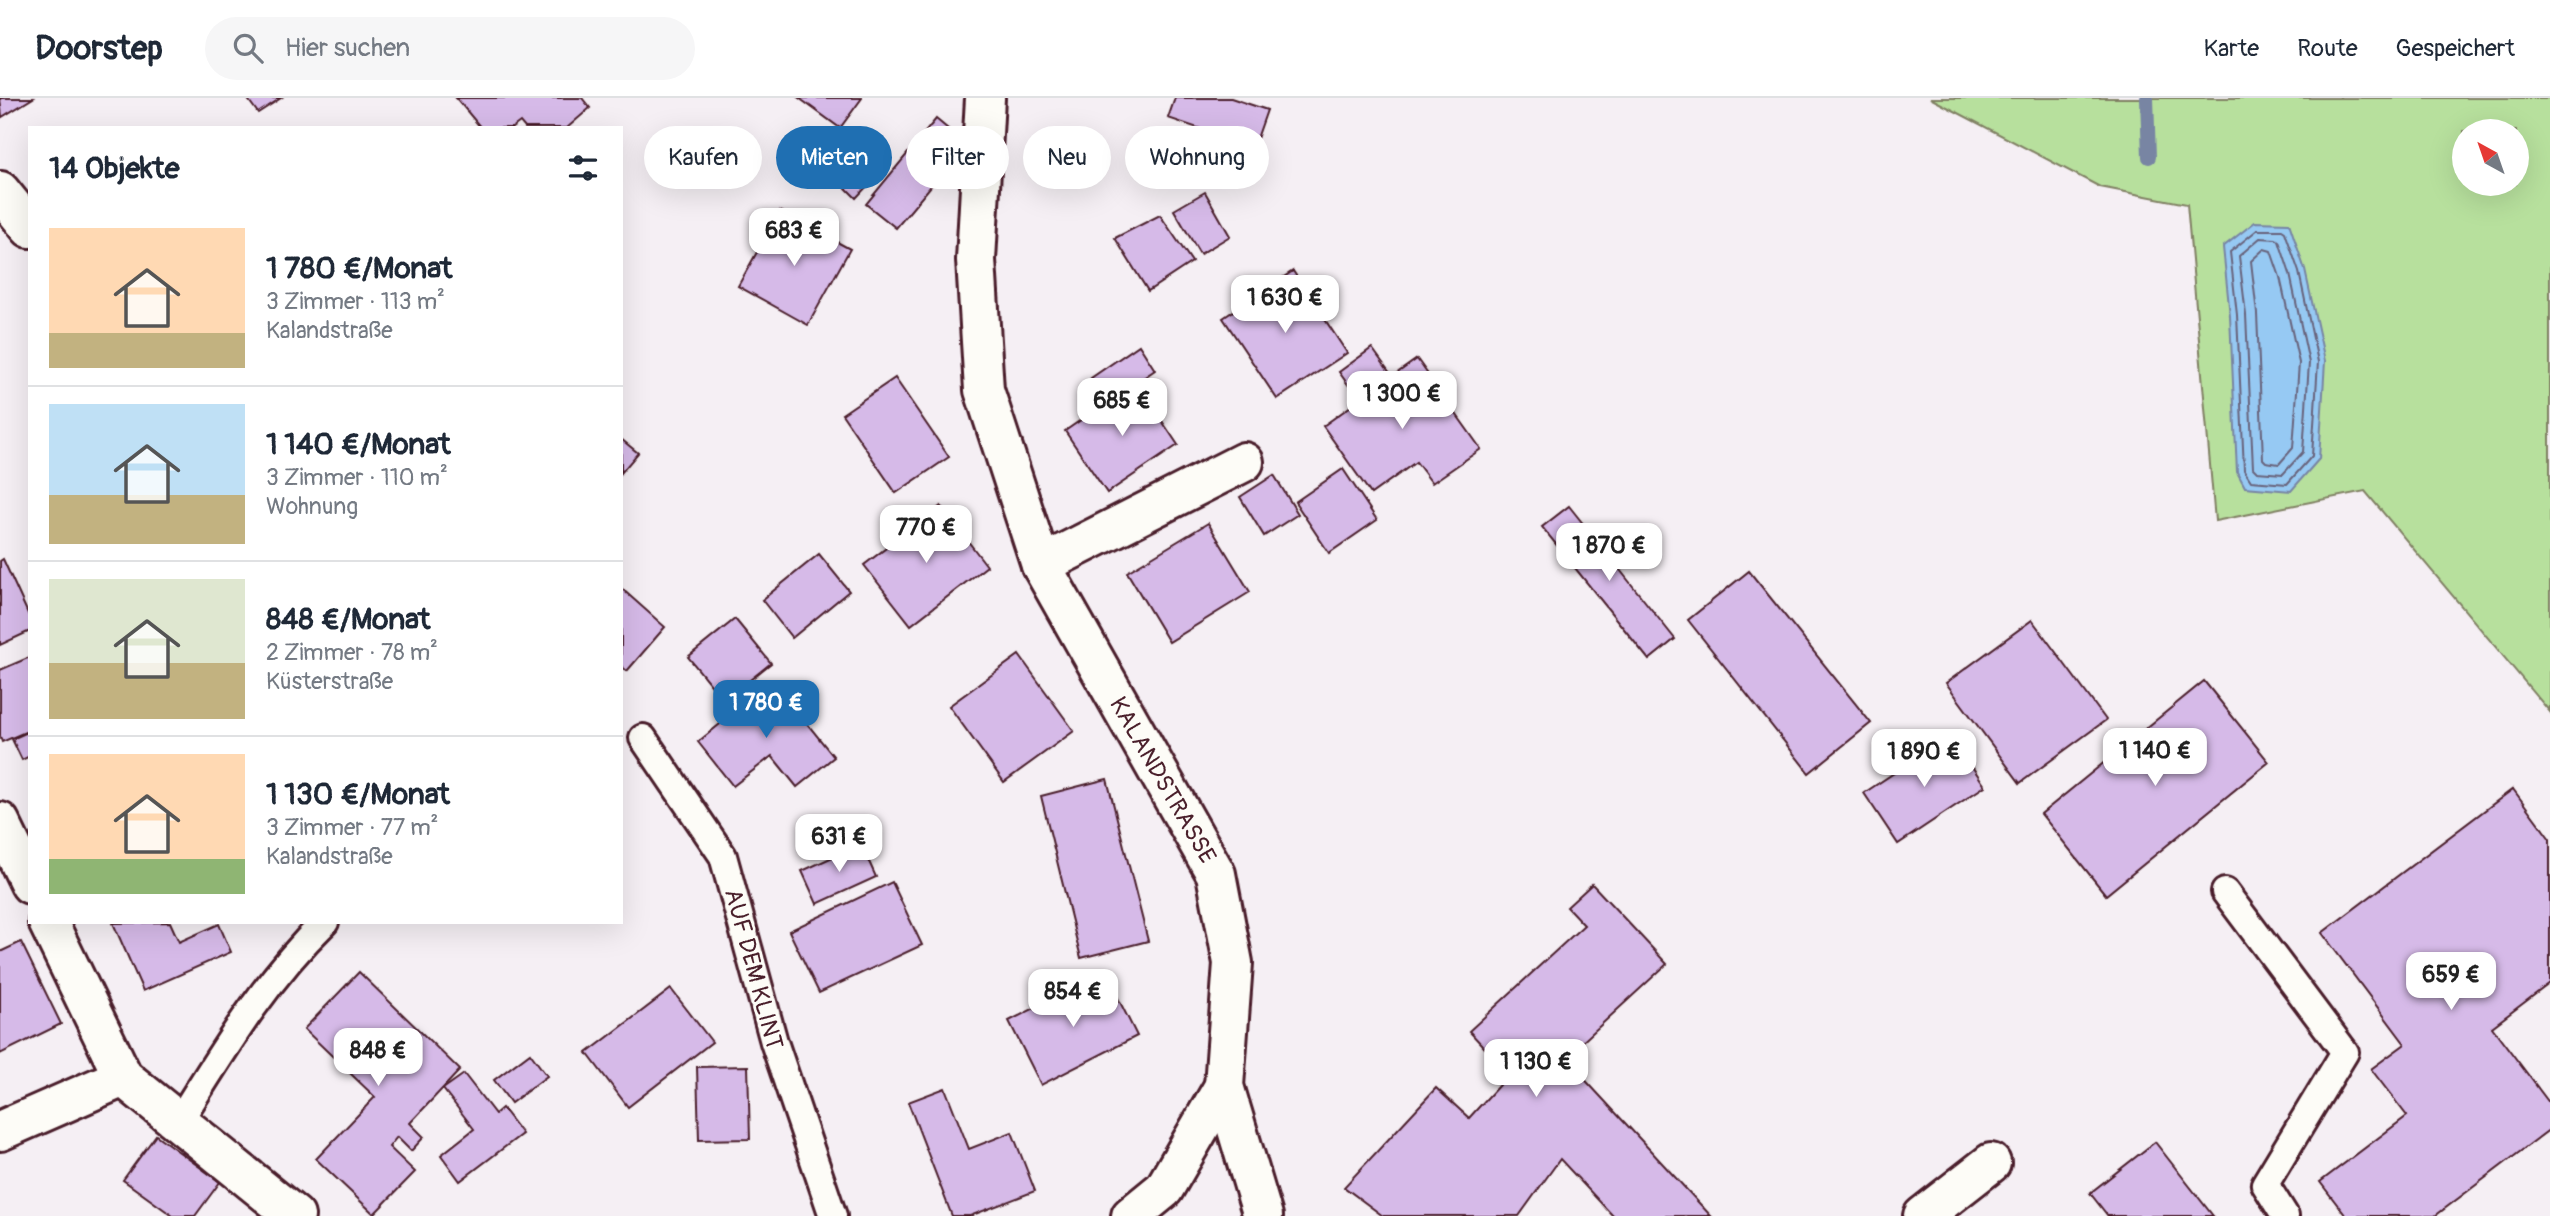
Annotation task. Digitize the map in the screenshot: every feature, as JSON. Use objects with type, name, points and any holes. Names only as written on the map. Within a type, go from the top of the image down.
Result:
[{"type":"street","name":"KALANDSTRASSE","points":[[985,98],[976,260],[984,390],[1041,565],[1216,874],[1233,963],[1224,1086],[1263,1216]]},
{"type":"street","points":[[0,191],[28,226]]},
{"type":"street","points":[[1041,565],[1244,462]]},
{"type":"street","points":[[0,822],[28,880]]},
{"type":"street","points":[[49,924],[123,1077],[295,1216]]},
{"type":"street","points":[[0,1131],[123,1077]]},
{"type":"street","points":[[1131,1216],[1164,1189],[1224,1086]]},
{"type":"street","points":[[1923,1216],[1991,1163]]},
{"type":"lane","name":"AUF DEM KLINT","points":[[643,738],[723,856],[774,1042],[833,1216]]},
{"type":"lane","points":[[2225,892],[2345,1052],[2265,1184],[2285,1216]]},
{"type":"lane","points":[[179,1121],[258,998],[296,950],[323,924]]},
{"type":"green space","points":[[1930,98],[2550,98],[2550,712],[2365,491],[2215,521],[2187,204],[2100,187]]},
{"type":"water","points":[[2255,222],[2289,223],[2305,270],[2325,361],[2319,459],[2291,491],[2245,487],[2237,472],[2230,316],[2223,247]]},
{"type":"building","points":[[0,98],[33,98],[2,117]]},
{"type":"building","points":[[247,98],[281,98],[258,113]]},
{"type":"building","points":[[456,98],[582,98],[590,108],[569,126],[523,126],[520,122],[515,126],[479,126]]},
{"type":"building","points":[[799,98],[862,98],[841,126],[837,126]]},
{"type":"building","points":[[1175,98],[1231,98],[1267,110],[1261,126],[1192,126],[1168,118]]},
{"type":"building","points":[[936,119],[944,126],[930,126]]},
{"type":"building","points":[[906,155],[906,189],[928,189],[896,228],[866,204],[878,189],[892,189],[892,172]]},
{"type":"building","points":[[847,189],[864,189],[856,198]]},
{"type":"building","points":[[1205,192],[1230,236],[1200,254],[1174,210]]},
{"type":"building","points":[[780,211],[850,249],[808,325],[738,286]]},
{"type":"building","points":[[1160,215],[1192,262],[1148,291],[1115,238]]},
{"type":"building","points":[[1293,271],[1347,353],[1277,399],[1223,318]]},
{"type":"building","points":[[1139,345],[1155,370],[1108,402],[1091,378]]},
{"type":"building","points":[[1372,348],[1393,377],[1359,400],[1339,372]]},
{"type":"building","points":[[1417,359],[1481,449],[1432,483],[1416,462],[1371,494],[1323,426]]},
{"type":"building","points":[[895,378],[949,457],[896,493],[842,414]]},
{"type":"building","points":[[1136,382],[1178,445],[1107,493],[1065,431]]},
{"type":"building","points":[[623,441],[638,453],[623,471]]},
{"type":"building","points":[[1343,469],[1377,520],[1329,553],[1295,502]]},
{"type":"building","points":[[1274,475],[1298,514],[1264,536],[1240,497]]},
{"type":"building","points":[[941,506],[987,566],[911,625],[864,565]]},
{"type":"building","points":[[1569,506],[1675,639],[1649,660],[1542,527]]},
{"type":"building","points":[[1208,523],[1250,592],[1169,642],[1127,572]]},
{"type":"building","points":[[819,554],[849,591],[792,638],[762,600]]},
{"type":"building","points":[[3,559],[28,614],[28,632],[0,645],[0,561]]},
{"type":"building","points":[[1749,571],[1871,723],[1809,773],[1688,620]]},
{"type":"building","points":[[623,590],[665,627],[627,671],[623,668]]},
{"type":"building","points":[[735,619],[771,663],[724,701],[688,657]]},
{"type":"building","points":[[2032,620],[2106,720],[2020,783],[1946,683]]},
{"type":"building","points":[[1019,655],[1074,731],[1004,782],[949,706]]},
{"type":"building","points":[[28,658],[28,731],[2,742],[0,736],[0,670]]},
{"type":"building","points":[[773,681],[834,757],[797,787],[772,756],[733,786],[698,742]]},
{"type":"building","points":[[2204,681],[2269,762],[2106,895],[2041,814]]},
{"type":"building","points":[[28,732],[28,757],[22,760],[12,739]]},
{"type":"building","points":[[1951,735],[1985,786],[1898,844],[1864,793]]},
{"type":"building","points":[[1107,779],[1148,941],[1081,958],[1041,796]]},
{"type":"building","points":[[2513,789],[2550,839],[2550,983],[2492,1027],[2550,1104],[2550,1129],[2435,1216],[2346,1216],[2320,1182],[2407,1116],[2371,1069],[2405,1044],[2322,933]]},
{"type":"building","points":[[861,844],[876,877],[817,904],[802,871]]},
{"type":"building","points":[[892,882],[922,945],[819,993],[789,931]]},
{"type":"building","points":[[1592,884],[1667,964],[1565,1058],[1711,1216],[1613,1216],[1560,1159],[1519,1216],[1383,1216],[1344,1187],[1436,1088],[1469,1118],[1509,1074],[1469,1031],[1584,925],[1567,907]]},
{"type":"building","points":[[113,924],[171,924],[179,942],[219,924],[231,952],[143,991]]},
{"type":"building","points":[[21,942],[61,1024],[0,1054],[0,952]]},
{"type":"building","points":[[359,972],[460,1070],[410,1123],[424,1137],[411,1151],[397,1137],[389,1147],[415,1172],[374,1214],[316,1159],[375,1097],[304,1029]]},
{"type":"building","points":[[1105,972],[1137,1036],[1041,1085],[1009,1021]]},
{"type":"building","points":[[671,989],[712,1042],[628,1107],[587,1053]]},
{"type":"building","points":[[530,1053],[547,1076],[511,1103],[494,1080]]},
{"type":"building","points":[[748,1066],[750,1139],[699,1140],[697,1067]]},
{"type":"building","points":[[464,1074],[495,1114],[502,1108],[522,1134],[460,1181],[441,1155],[474,1129],[443,1089]]},
{"type":"building","points":[[945,1088],[969,1149],[1012,1132],[1035,1191],[970,1216],[952,1216],[908,1102]]},
{"type":"building","points":[[156,1135],[220,1182],[195,1216],[173,1216],[123,1180]]},
{"type":"building","points":[[2155,1142],[2213,1216],[2108,1216],[2090,1193]]},
{"type":"waterway","points":[[2147,98],[2149,157]]}]
